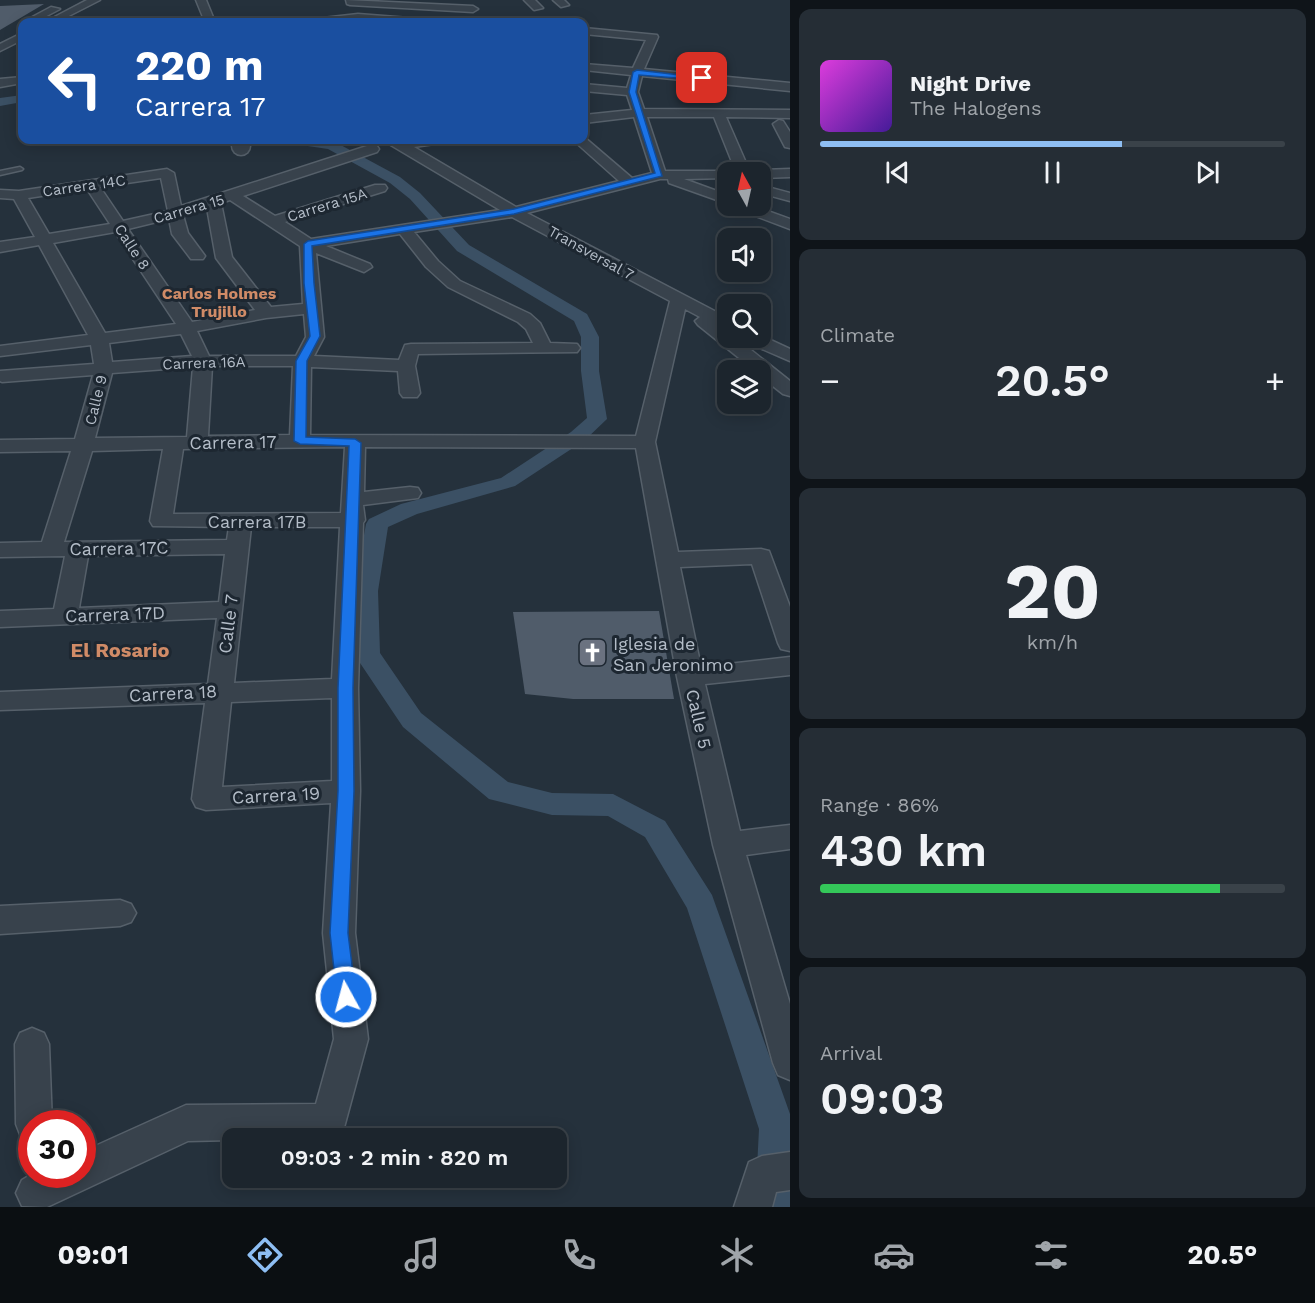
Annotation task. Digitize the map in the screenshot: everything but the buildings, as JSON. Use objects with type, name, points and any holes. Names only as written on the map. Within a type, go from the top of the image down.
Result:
[{"type":"street","points":[[60,18],[95,0]]},
{"type":"street","points":[[201,0],[208,18]]},
{"type":"street","points":[[529,0],[538,8]]},
{"type":"street","points":[[337,4],[352,1],[474,4],[469,18]]},
{"type":"street","points":[[34,18],[55,4]]},
{"type":"street","points":[[314,18],[378,18]]},
{"type":"street","points":[[0,36],[18,27]]},
{"type":"street","points":[[588,31],[653,37],[641,51],[632,92],[660,174]]},
{"type":"street","points":[[0,48],[18,38]]},
{"type":"street","points":[[588,67],[790,87]]},
{"type":"street","points":[[0,83],[18,81]]},
{"type":"street","points":[[588,90],[632,92]]},
{"type":"street","points":[[588,119],[697,108],[718,113],[753,109],[790,114]]},
{"type":"street","points":[[718,113],[739,162]]},
{"type":"street","points":[[779,124],[790,144]]},
{"type":"street","name":"Carrera 15","points":[[0,247],[119,227],[176,213],[345,158],[363,145],[391,147],[394,144]]},
{"type":"street","name":"Transversal 7","points":[[398,144],[514,212],[717,320]]},
{"type":"street","points":[[584,144],[629,182]]},
{"type":"street","name":"Carrera 14C","points":[[0,194],[19,195],[167,173],[176,213]]},
{"type":"street","points":[[771,174],[790,173]]},
{"type":"street","points":[[660,174],[717,196]]},
{"type":"street","points":[[308,244],[514,212],[660,174],[717,174]]},
{"type":"street","name":"Calle 8","points":[[92,185],[187,328],[203,361]]},
{"type":"street","name":"Carrera 15A","points":[[274,221],[380,188]]},
{"type":"street","points":[[771,192],[790,197]]},
{"type":"street","name":"Calle 9","points":[[19,195],[99,339],[104,368],[51,549]]},
{"type":"street","points":[[233,196],[308,244],[364,267]]},
{"type":"street","points":[[213,202],[224,258],[266,313]]},
{"type":"street","points":[[176,213],[180,234],[197,256]]},
{"type":"street","points":[[769,216],[790,224]]},
{"type":"street","points":[[404,229],[432,264],[454,284],[524,318],[534,327],[544,348]]},
{"type":"street","points":[[300,441],[302,361],[315,336],[309,283],[308,244]]},
{"type":"street","points":[[678,301],[790,390]]},
{"type":"street","name":"Calle 5","points":[[678,301],[645,442],[690,677],[728,844],[790,1063]]},
{"type":"street","name":"Carrera 16A","points":[[0,351],[187,328],[266,313],[313,308]]},
{"type":"street","points":[[771,347],[790,356]]},
{"type":"street","name":"Carrera 16A","points":[[1,374],[203,361],[302,361],[571,348]]},
{"type":"street","points":[[408,357],[410,393]]},
{"type":"street","points":[[197,443],[203,361]]},
{"type":"street","name":"Carrera 17","points":[[0,446],[300,441],[355,443],[645,442]]},
{"type":"street","points":[[96,1165],[186,1123],[329,1122],[351,1040],[339,933],[346,791],[345,688],[355,443]]},
{"type":"street","name":"Carrera 17B","points":[[174,444],[161,521],[241,521],[354,510],[410,493]]},
{"type":"street","name":"Calle 7","points":[[206,799],[241,521]]},
{"type":"street","name":"Carrera 17C","points":[[0,550],[238,547]]},
{"type":"street","points":[[65,616],[78,548]]},
{"type":"street","points":[[666,560],[761,556],[780,583],[790,643]]},
{"type":"street","name":"Carrera 17D","points":[[0,619],[230,609]]},
{"type":"street","points":[[690,677],[790,666]]},
{"type":"street","name":"Carrera 18","points":[[0,701],[345,688]]},
{"type":"street","name":"Carrera 19","points":[[206,799],[346,791]]},
{"type":"street","points":[[728,844],[790,837]]},
{"type":"street","points":[[0,920],[120,913]]},
{"type":"street","points":[[32,1044],[34,1110]]},
{"type":"lane","points":[[0,173],[20,169]]},
{"type":"waterway","points":[[0,102],[18,100]]},
{"type":"waterway","points":[[319,144],[332,146],[395,180],[415,196],[463,248],[581,318],[590,337],[590,371],[597,419],[578,436],[508,482],[409,509],[377,524],[366,591],[367,654],[412,720],[499,791],[552,804],[613,805],[655,829],[701,904],[777,1129],[774,1207]]},
{"type":"place","name":"Iglesia de San Jeronimo","points":[[592,653]]},
{"type":"district","name":"Carlos Holmes Trujillo","points":[[219,302]]},
{"type":"district","name":"El Rosario","points":[[120,650]]},
{"type":"route","points":[[346,997],[339,933],[346,791],[345,688],[354,520],[355,443],[300,441],[302,361],[315,336],[309,283],[308,244],[514,212],[660,174],[632,92],[637,72],[702,78]]}]
